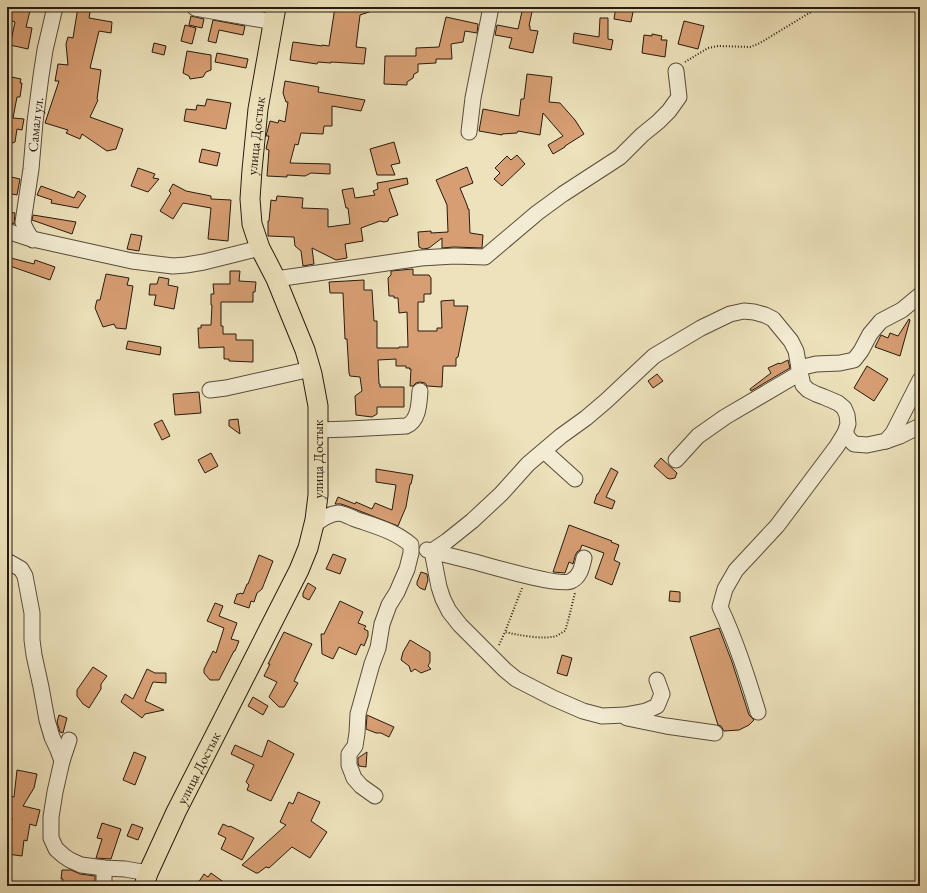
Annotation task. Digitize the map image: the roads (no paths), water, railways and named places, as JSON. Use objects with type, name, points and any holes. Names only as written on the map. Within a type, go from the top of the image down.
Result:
[{"type":"main road","name":"улица Достык","points":[[146,880],[176,812],[299,570],[308,548],[318,495],[318,406],[311,368],[276,279],[260,248],[252,224],[250,199],[258,109],[275,15]]},
{"type":"street","name":"Самал ул.","points":[[33,240],[28,234],[23,222],[31,168],[41,76],[45,50],[55,7]]},
{"type":"street","points":[[469,132],[473,98],[491,7]]},
{"type":"street","points":[[195,8],[275,15]]},
{"type":"street","points":[[276,279],[421,258],[454,256],[485,257],[537,213],[563,194],[620,157],[642,135],[658,122],[669,111],[679,97],[676,71]]},
{"type":"street","points":[[7,231],[33,240],[132,261],[173,266],[204,262],[260,248]]},
{"type":"street","points":[[676,460],[698,436],[725,417],[763,394],[800,376],[816,364],[854,360],[861,351],[870,334],[881,321],[902,310],[920,294]]},
{"type":"street","points":[[432,551],[472,521],[501,494],[528,464],[606,401],[654,356],[701,328],[730,314],[744,311],[765,315],[773,319],[791,341],[796,351],[800,376],[808,390],[838,403],[844,408],[847,415],[848,424],[838,446],[777,526],[736,570],[726,588],[720,607],[729,626],[758,712]]},
{"type":"street","points":[[210,390],[226,388],[311,368]]},
{"type":"street","points":[[886,441],[893,433],[920,380]]},
{"type":"street","points":[[318,430],[349,430],[406,426],[414,421],[419,404],[420,391]]},
{"type":"street","points":[[845,433],[854,444],[867,445],[900,436],[920,426]]},
{"type":"street","points":[[544,451],[575,478]]},
{"type":"street","points":[[313,526],[321,520],[339,513],[387,530],[404,539],[411,545],[527,576],[561,583],[570,582],[578,577],[583,566],[584,558]]},
{"type":"street","points":[[375,796],[361,786],[354,778],[349,765],[349,754],[355,746],[358,732],[358,714],[378,648],[382,624],[389,605],[397,592],[407,569],[411,553],[411,545]]},
{"type":"street","points":[[432,551],[439,587],[449,611],[460,625],[504,670],[516,679],[583,711],[602,716],[625,718],[715,733]]},
{"type":"street","points":[[7,561],[21,569],[25,576],[32,613],[32,640],[34,655],[47,720],[62,761]]},
{"type":"street","points":[[657,680],[662,694],[661,707],[663,714],[666,721],[672,727]]},
{"type":"street","points":[[602,716],[646,712],[657,706],[662,694]]},
{"type":"street","points":[[69,740],[64,750],[51,817],[51,838],[56,849],[70,860],[81,865],[125,869],[146,880]]},
{"type":"street","points":[[104,868],[104,886]]}]
